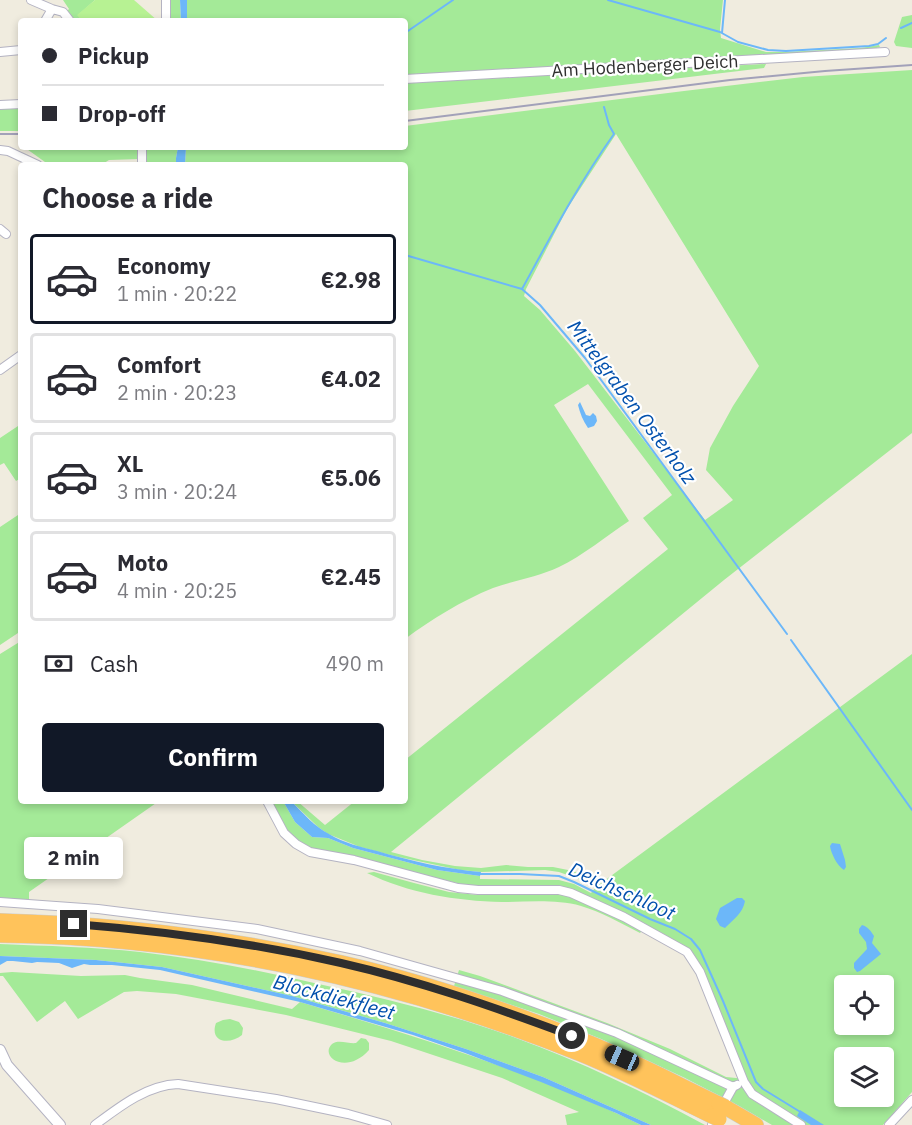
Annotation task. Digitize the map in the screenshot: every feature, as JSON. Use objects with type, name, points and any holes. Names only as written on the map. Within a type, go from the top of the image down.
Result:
[{"type":"highway","points":[[0,921],[74,924],[190,935],[343,963],[437,989],[549,1028],[639,1065],[720,1116]]},
{"type":"highway","points":[[0,934],[71,937],[189,949],[294,966],[339,977],[430,1001],[581,1054],[720,1116],[756,1125]]},
{"type":"street","points":[[31,0],[63,12],[68,18]]},
{"type":"street","points":[[166,0],[166,18]]},
{"type":"street","points":[[47,18],[52,9]]},
{"type":"street","points":[[0,52],[18,51]]},
{"type":"street","name":"Am Hodenberger Deich","points":[[408,79],[885,52]]},
{"type":"street","points":[[0,105],[18,104]]},
{"type":"street","points":[[0,150],[8,151],[32,162]]},
{"type":"street","points":[[0,370],[18,358]]},
{"type":"street","points":[[269,804],[285,833],[296,844],[310,852],[354,860],[458,888],[559,890],[571,893],[624,917],[687,952],[700,972],[744,1082],[752,1094],[801,1125]]},
{"type":"street","points":[[0,902],[98,909],[257,929],[360,951],[513,995],[617,1033],[733,1087]]},
{"type":"street","points":[[0,1050],[4,1068],[60,1125]]},
{"type":"street","points":[[720,1116],[733,1087],[744,1082]]},
{"type":"street","points":[[95,1125],[129,1101],[152,1089],[178,1084],[276,1099],[348,1114],[387,1125]]},
{"type":"street","points":[[889,1125],[912,1100]]},
{"type":"green space","points":[[63,0],[95,0],[78,15],[80,18],[69,18],[65,13],[69,9]]},
{"type":"green space","points":[[95,0],[134,0],[155,18],[80,18],[77,15]]},
{"type":"green space","points":[[170,0],[180,0],[181,18],[169,18]]},
{"type":"green space","points":[[187,0],[723,0],[721,38],[766,52],[861,48],[879,45],[880,47],[868,50],[408,76],[408,18],[187,18]]},
{"type":"green space","points":[[912,15],[912,48],[896,46],[894,42],[902,17]]},
{"type":"green space","points":[[766,64],[764,68],[408,111],[408,83]]},
{"type":"green space","points":[[912,70],[912,433],[724,580],[391,852],[455,866],[553,867],[573,871],[600,884],[912,654],[912,1092],[883,1125],[772,1125],[685,1078],[601,1039],[539,1014],[454,986],[459,970],[480,976],[607,1023],[670,1049],[726,1077],[746,1079],[689,949],[646,926],[640,933],[581,906],[552,902],[467,900],[433,895],[399,886],[367,873],[374,872],[449,892],[478,895],[564,887],[470,886],[317,851],[293,837],[273,804],[285,804],[295,822],[312,837],[328,838],[353,848],[437,870],[480,876],[480,879],[559,880],[574,884],[591,893],[595,888],[584,881],[559,872],[460,870],[360,847],[328,834],[294,804],[300,804],[325,825],[351,804],[408,804],[408,758],[668,549],[643,518],[672,495],[588,384],[554,405],[629,521],[559,567],[481,593],[447,611],[408,637],[408,162],[185,162],[186,150],[408,150],[408,126],[803,77]],"holes":[[[616,134],[759,366],[733,406],[710,448],[706,470],[733,500],[705,520],[575,351],[540,310],[524,296],[567,209]]]},
{"type":"green space","points":[[0,107],[18,107],[18,131],[0,131]]},
{"type":"green space","points":[[28,150],[139,150],[139,159],[106,162],[45,162]]},
{"type":"green space","points":[[146,150],[177,150],[176,162],[146,162]]},
{"type":"green space","points":[[18,426],[18,480],[16,481],[4,463],[0,465],[0,438]]},
{"type":"green space","points":[[18,515],[18,633],[0,645],[0,527]]},
{"type":"green space","points":[[18,643],[18,804],[155,804],[29,892],[29,900],[0,898],[0,654]]},
{"type":"green space","points":[[0,944],[105,949],[186,958],[278,975],[396,1002],[468,1022],[540,1047],[612,1078],[705,1125],[651,1125],[543,1077],[466,1049],[292,996],[162,967],[96,960],[0,956]]},
{"type":"green space","points":[[0,973],[81,976],[125,975],[192,985],[292,1009],[300,1002],[473,1056],[558,1088],[641,1125],[567,1125],[565,1115],[579,1112],[502,1078],[391,1041],[286,1015],[176,994],[124,992],[78,1019],[65,1001],[37,1022],[3,976],[0,976]]},
{"type":"green space","points":[[230,1019],[239,1022],[243,1028],[242,1035],[227,1041],[218,1038],[215,1035],[216,1023]]},
{"type":"green space","points":[[361,1038],[366,1039],[369,1043],[369,1050],[352,1062],[337,1061],[329,1054],[329,1049],[334,1043],[356,1043]]},
{"type":"water","points":[[180,0],[187,0],[187,18],[181,18]]},
{"type":"water","points":[[177,150],[186,150],[185,162],[176,162]]},
{"type":"water","points":[[580,402],[586,415],[590,416],[593,413],[596,416],[597,421],[594,426],[588,428],[585,423],[578,405]]},
{"type":"water","points":[[285,804],[294,804],[319,828],[347,842],[429,864],[481,872],[480,876],[437,870],[353,848],[328,838],[312,837],[295,822]]},
{"type":"water","points":[[832,843],[840,844],[845,860],[844,870],[833,856],[830,846]]},
{"type":"water","points":[[737,898],[745,901],[742,909],[725,928],[720,926],[716,919],[720,908]]},
{"type":"water","points":[[862,925],[873,934],[872,943],[881,954],[857,972],[854,963],[867,949],[866,942],[859,933]]},
{"type":"water","points":[[0,956],[96,960],[162,967],[292,996],[466,1049],[543,1077],[651,1125],[641,1125],[541,1082],[465,1053],[413,1035],[300,1002],[160,970],[84,964],[72,968],[59,963],[13,961],[0,965]]},
{"type":"water","points":[[800,1110],[824,1125],[811,1125],[797,1116]]},
{"type":"waterway","points":[[408,31],[453,0]]},
{"type":"waterway","points":[[608,0],[720,32],[738,42],[768,50],[869,46],[878,44],[886,38]]},
{"type":"waterway","points":[[722,33],[725,0]]},
{"type":"waterway","points":[[901,28],[912,23]]},
{"type":"waterway","points":[[522,289],[577,191],[614,134],[604,107]]},
{"type":"waterway","name":"Mittelgraben Osterholz","points":[[408,256],[522,289],[540,305],[585,358],[787,634]]},
{"type":"waterway","name":"Mittelgraben Osterholz","points":[[791,640],[912,810]]},
{"type":"waterway","name":"Deichschloot","points":[[480,874],[559,876],[675,929],[691,939],[700,950],[756,1082],[763,1089],[802,1113]]},
{"type":"railway","points":[[408,121],[730,80],[912,65]]},
{"type":"railway","points":[[0,134],[18,134]]},
{"type":"route","points":[[74,924],[190,935],[343,963],[437,989],[572,1036]]},
{"type":"water label","name":"Blockdiekfleet","points":[[334,997]]}]
